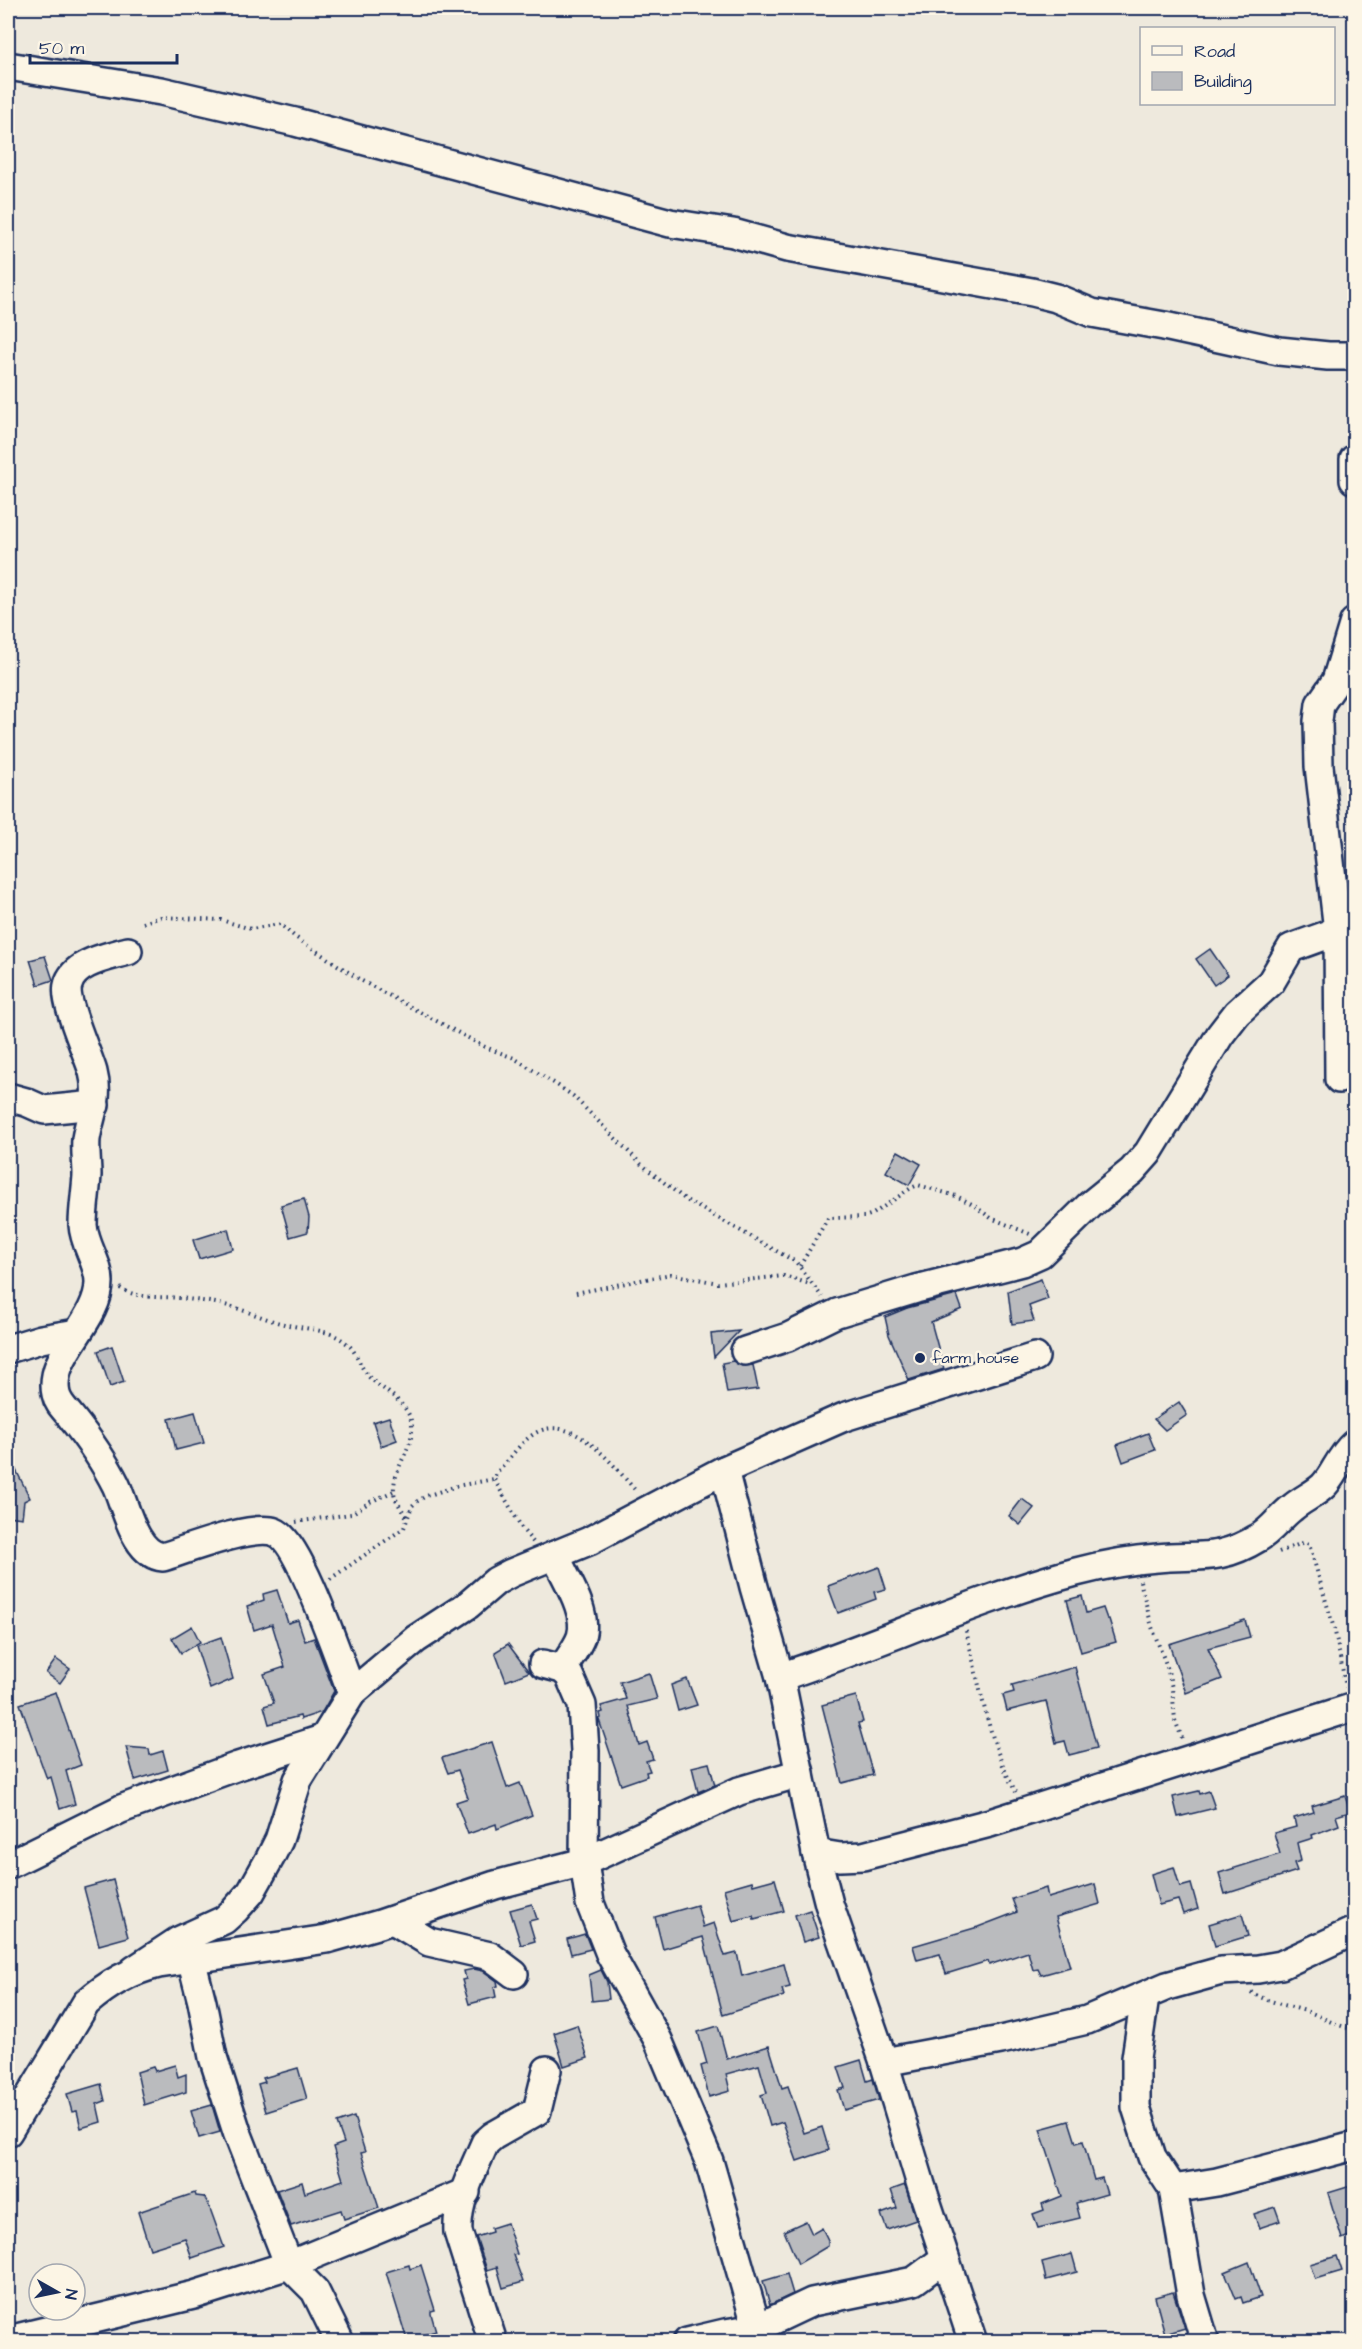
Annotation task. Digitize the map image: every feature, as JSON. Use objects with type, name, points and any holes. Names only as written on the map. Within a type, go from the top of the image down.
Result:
[{"type":"street","points":[[8,66],[161,91],[295,122],[659,220],[733,233],[787,248],[1032,292],[1056,298],[1092,313],[1279,351],[1354,356]]},
{"type":"street","points":[[1354,459],[1354,480]]},
{"type":"street","points":[[1339,1079],[1338,931],[1319,766],[1320,704],[1345,688],[1354,622]]},
{"type":"street","points":[[745,1351],[788,1337],[837,1313],[916,1289],[1022,1262],[1040,1254],[1090,1206],[1132,1171],[1148,1153],[1220,1035],[1237,1013],[1266,988],[1292,948],[1338,931]]},
{"type":"street","points":[[128,951],[94,960],[75,973],[67,988],[93,1074],[95,1105],[85,1152],[87,1174],[83,1229],[99,1278],[92,1312],[77,1333],[58,1370],[56,1396],[88,1440],[115,1484],[142,1546],[151,1554],[163,1557],[250,1531],[275,1532],[289,1544],[312,1592],[352,1693]]},
{"type":"street","points":[[8,1097],[44,1110],[95,1105]]},
{"type":"street","points":[[8,1349],[41,1339],[77,1333]]},
{"type":"street","points":[[8,2132],[86,2003],[97,1993],[178,1941],[224,1920],[251,1892],[279,1840],[298,1780],[352,1693],[416,1639],[468,1605],[496,1581],[589,1540],[724,1470],[844,1417],[1035,1357]]},
{"type":"street","points":[[780,1677],[837,1659],[960,1610],[1074,1572],[1135,1560],[1159,1557],[1209,1557],[1229,1552],[1259,1538],[1290,1509],[1322,1488],[1338,1461],[1354,1444]]},
{"type":"street","points":[[724,1470],[780,1677],[816,1853],[829,1904],[884,2062],[973,2342]]},
{"type":"street","points":[[552,1556],[579,1606],[584,1621],[580,1640],[553,1667],[574,1683],[582,1705],[585,1751],[584,1862],[590,1903],[610,1954],[658,2040],[709,2161],[757,2328]]},
{"type":"street","points":[[816,1853],[840,1857],[863,1856],[1028,1812],[1353,1707]]},
{"type":"street","points":[[8,1865],[121,1809],[238,1766],[322,1739]]},
{"type":"street","points":[[134,1970],[191,1959],[327,1939],[393,1920],[495,1885],[584,1862],[739,1791],[800,1773]]},
{"type":"street","points":[[393,1920],[429,1942],[490,1956],[514,1974]]},
{"type":"street","points":[[884,2062],[1001,2040],[1087,2020],[1167,1986],[1202,1976],[1221,1971],[1281,1965],[1354,1931]]},
{"type":"street","points":[[191,1959],[213,2057],[237,2132],[289,2265],[315,2291],[340,2342]]},
{"type":"street","points":[[1145,1997],[1136,2058],[1136,2107],[1152,2157],[1173,2189],[1191,2295],[1204,2342]]},
{"type":"street","points":[[493,2342],[458,2232],[457,2218],[489,2139],[537,2111],[547,2070]]},
{"type":"street","points":[[1173,2189],[1217,2182],[1354,2146]]},
{"type":"street","points":[[8,2340],[194,2295],[289,2265],[466,2192]]},
{"type":"street","points":[[687,2342],[724,2332],[757,2328],[812,2302],[914,2281],[945,2258]]},
{"type":"path","points":[[143,923],[161,917],[221,920],[251,929],[280,924],[362,981],[485,1047],[514,1058],[573,1096],[641,1164],[686,1200],[796,1262],[811,1284],[837,1313]]},
{"type":"path","points":[[800,1266],[828,1218],[864,1217],[873,1214],[918,1185],[956,1196],[991,1218],[1017,1230],[1054,1240]]},
{"type":"path","points":[[96,1268],[127,1293],[149,1298],[183,1298],[234,1307],[280,1323],[336,1336],[346,1342],[366,1373],[398,1400],[409,1415],[412,1424],[410,1446],[398,1472],[394,1491],[396,1500],[408,1520]]},
{"type":"path","points":[[576,1293],[671,1275],[718,1283],[784,1276],[811,1284]]},
{"type":"path","points":[[494,1479],[497,1472],[530,1437],[542,1431],[561,1429],[585,1441],[604,1455],[651,1508]]},
{"type":"path","points":[[312,1592],[396,1534],[408,1520],[412,1506],[426,1496],[457,1486],[494,1479]]},
{"type":"path","points":[[494,1479],[523,1530],[552,1556]]},
{"type":"path","points":[[275,1532],[304,1520],[351,1514],[394,1491]]},
{"type":"path","points":[[1259,1538],[1275,1553],[1287,1551],[1305,1542],[1309,1544],[1335,1632],[1353,1707]]},
{"type":"path","points":[[1135,1560],[1152,1627],[1170,1677],[1178,1730],[1183,1739],[1201,1757]]},
{"type":"path","points":[[960,1610],[998,1751],[1008,1778],[1028,1812]]},
{"type":"path","points":[[1239,1970],[1247,1988],[1256,1994],[1315,2015],[1340,2027],[1354,2029]]},
{"type":"building","points":[[1210,949],[1228,975],[1214,985],[1196,959]]},
{"type":"building","points":[[45,956],[53,980],[38,985],[30,960]]},
{"type":"building","points":[[898,1151],[921,1164],[909,1185],[886,1172]]},
{"type":"building","points":[[304,1199],[309,1217],[308,1232],[290,1237],[281,1205]]},
{"type":"building","points":[[228,1229],[233,1249],[199,1259],[193,1240]]},
{"type":"building","points":[[1041,1279],[1048,1299],[1029,1306],[1034,1321],[1012,1324],[1008,1291]]},
{"type":"building","name":"farm house","points":[[957,1295],[962,1309],[931,1322],[944,1369],[909,1380],[889,1335],[885,1317],[907,1308]]},
{"type":"building","points":[[739,1331],[714,1357],[711,1334]]},
{"type":"building","points":[[112,1346],[124,1382],[110,1387],[98,1351]]},
{"type":"building","points":[[733,1361],[742,1366],[753,1365],[758,1389],[727,1393],[722,1363]]},
{"type":"building","points":[[1179,1402],[1187,1415],[1165,1430],[1154,1419]]},
{"type":"building","points":[[195,1412],[204,1443],[176,1450],[169,1419]]},
{"type":"building","points":[[389,1417],[397,1440],[381,1446],[373,1422]]},
{"type":"building","points":[[1148,1433],[1155,1450],[1123,1462],[1117,1445]]},
{"type":"building","points":[[13,1464],[30,1498],[24,1501],[22,1518],[8,1516]]},
{"type":"building","points":[[1022,1499],[1034,1508],[1020,1525],[1009,1516]]},
{"type":"building","points":[[879,1567],[886,1589],[874,1592],[876,1599],[838,1613],[828,1586]]},
{"type":"building","points":[[277,1590],[288,1623],[298,1620],[305,1641],[314,1638],[334,1691],[322,1712],[301,1719],[300,1716],[269,1724],[264,1706],[274,1703],[264,1674],[285,1667],[272,1624],[254,1630],[247,1606],[264,1600],[263,1594]]},
{"type":"building","points":[[1082,1596],[1086,1613],[1103,1608],[1116,1642],[1081,1652],[1067,1600]]},
{"type":"building","points":[[1245,1620],[1250,1637],[1208,1648],[1222,1679],[1186,1693],[1169,1644]]},
{"type":"building","points":[[192,1626],[200,1642],[181,1653],[172,1638]]},
{"type":"building","points":[[221,1637],[233,1679],[210,1689],[196,1646]]},
{"type":"building","points":[[508,1644],[529,1672],[506,1681],[495,1652]]},
{"type":"building","points":[[56,1659],[70,1669],[60,1683],[46,1673]]},
{"type":"building","points":[[1075,1667],[1097,1748],[1069,1755],[1065,1741],[1056,1743],[1046,1701],[1007,1711],[1003,1695],[1014,1692],[1012,1685]]},
{"type":"building","points":[[649,1673],[657,1699],[628,1706],[639,1745],[647,1742],[653,1759],[646,1761],[650,1771],[646,1772],[647,1776],[621,1785],[599,1720],[600,1713],[603,1712],[601,1706],[626,1699],[620,1682]]},
{"type":"building","points":[[687,1679],[697,1705],[678,1711],[671,1685]]},
{"type":"building","points":[[56,1692],[81,1765],[66,1771],[75,1804],[60,1809],[51,1777],[47,1779],[20,1704]]},
{"type":"building","points":[[856,1696],[863,1722],[858,1723],[873,1775],[842,1783],[822,1705]]},
{"type":"building","points":[[492,1742],[507,1788],[520,1783],[532,1815],[497,1829],[496,1824],[468,1834],[456,1802],[468,1798],[458,1770],[448,1773],[442,1758]]},
{"type":"building","points":[[126,1747],[149,1749],[150,1755],[163,1751],[168,1770],[135,1780]]},
{"type":"building","points":[[709,1763],[715,1785],[698,1792],[692,1767]]},
{"type":"building","points":[[1199,1791],[1200,1794],[1209,1791],[1215,1808],[1178,1817],[1173,1797]]},
{"type":"building","points":[[1345,1796],[1350,1812],[1336,1816],[1339,1825],[1297,1843],[1301,1861],[1294,1863],[1297,1871],[1225,1894],[1219,1873],[1280,1854],[1274,1833],[1296,1827],[1294,1818],[1314,1812],[1312,1806]]},
{"type":"building","points":[[1174,1867],[1180,1887],[1191,1884],[1198,1909],[1183,1914],[1178,1900],[1159,1905],[1151,1874]]},
{"type":"building","points":[[775,1879],[784,1911],[754,1919],[753,1916],[733,1921],[724,1889],[752,1881],[753,1885]]},
{"type":"building","points":[[113,1880],[128,1937],[99,1945],[84,1888]]},
{"type":"building","points":[[1095,1884],[1100,1904],[1056,1917],[1070,1967],[1041,1975],[1038,1969],[1033,1970],[1028,1952],[989,1965],[988,1961],[946,1974],[940,1954],[917,1960],[913,1946],[978,1927],[1017,1912],[1012,1899],[1046,1888],[1048,1898]]},
{"type":"building","points":[[532,1904],[537,1919],[529,1921],[535,1941],[521,1945],[510,1910]]},
{"type":"building","points":[[697,1905],[703,1927],[714,1923],[725,1956],[737,1953],[742,1976],[784,1964],[790,1987],[782,1989],[784,1996],[723,2015],[703,1937],[663,1949],[655,1917]]},
{"type":"building","points":[[810,1910],[819,1937],[803,1942],[795,1915]]},
{"type":"building","points":[[1242,1914],[1248,1936],[1215,1946],[1209,1924]]},
{"type":"building","points":[[585,1934],[591,1949],[571,1954],[567,1939]]},
{"type":"building","points":[[474,1969],[483,1971],[497,1981],[498,1986],[494,1987],[496,1997],[469,2004],[462,1980],[466,1979],[464,1971]]},
{"type":"building","points":[[601,1970],[607,1982],[609,1999],[592,2001],[589,1975]]},
{"type":"building","points":[[577,2025],[588,2058],[564,2066],[554,2033]]},
{"type":"building","points":[[718,2026],[727,2059],[769,2046],[782,2088],[788,2086],[804,2133],[822,2127],[829,2150],[797,2161],[783,2122],[770,2126],[761,2095],[767,2093],[759,2065],[726,2074],[730,2091],[709,2097],[701,2066],[707,2064],[698,2032]]},
{"type":"building","points":[[861,2060],[867,2081],[873,2079],[879,2100],[844,2110],[838,2090],[845,2088],[838,2067]]},
{"type":"building","points":[[175,2065],[178,2077],[186,2074],[186,2092],[144,2105],[137,2072],[153,2067],[155,2071]]},
{"type":"building","points":[[298,2068],[307,2099],[266,2112],[258,2084],[265,2082],[263,2078]]},
{"type":"building","points":[[101,2084],[105,2101],[97,2104],[101,2122],[81,2128],[77,2111],[72,2112],[67,2094]]},
{"type":"building","points":[[212,2105],[220,2132],[199,2138],[191,2111]]},
{"type":"building","points":[[354,2117],[365,2152],[361,2153],[379,2208],[344,2219],[341,2210],[291,2226],[277,2190],[302,2182],[305,2193],[343,2180],[333,2147],[344,2143],[337,2123]]},
{"type":"building","points":[[1069,2121],[1076,2143],[1083,2141],[1094,2180],[1102,2178],[1107,2194],[1076,2203],[1080,2218],[1038,2228],[1033,2214],[1044,2210],[1042,2204],[1062,2196],[1040,2129]]},
{"type":"building","points":[[905,2185],[916,2220],[887,2230],[881,2214],[897,2208],[891,2190]]},
{"type":"building","points":[[1354,2185],[1354,2208],[1349,2209],[1354,2234],[1342,2239],[1328,2193]]},
{"type":"building","points":[[195,2193],[196,2196],[204,2197],[208,2203],[224,2247],[192,2258],[185,2238],[150,2249],[138,2212]]},
{"type":"building","points":[[1275,2207],[1280,2221],[1259,2228],[1254,2214]]},
{"type":"building","points":[[806,2221],[812,2234],[822,2228],[828,2240],[828,2246],[798,2264],[784,2231]]},
{"type":"building","points":[[507,2223],[517,2254],[513,2255],[523,2282],[503,2288],[497,2267],[487,2270],[476,2237],[492,2232],[491,2228]]},
{"type":"building","points":[[1072,2254],[1077,2272],[1046,2280],[1042,2262]]},
{"type":"building","points":[[1337,2256],[1342,2271],[1315,2279],[1310,2264]]},
{"type":"building","points":[[1249,2262],[1261,2297],[1243,2303],[1241,2297],[1236,2299],[1225,2272]]},
{"type":"building","points":[[409,2265],[410,2269],[421,2265],[435,2310],[431,2311],[431,2314],[436,2331],[407,2340],[386,2272]]},
{"type":"building","points":[[787,2274],[793,2294],[770,2305],[763,2281]]},
{"type":"building","points":[[1173,2292],[1185,2328],[1165,2334],[1155,2297]]},
{"type":"place","name":"farm house","points":[[920,1358]]}]
